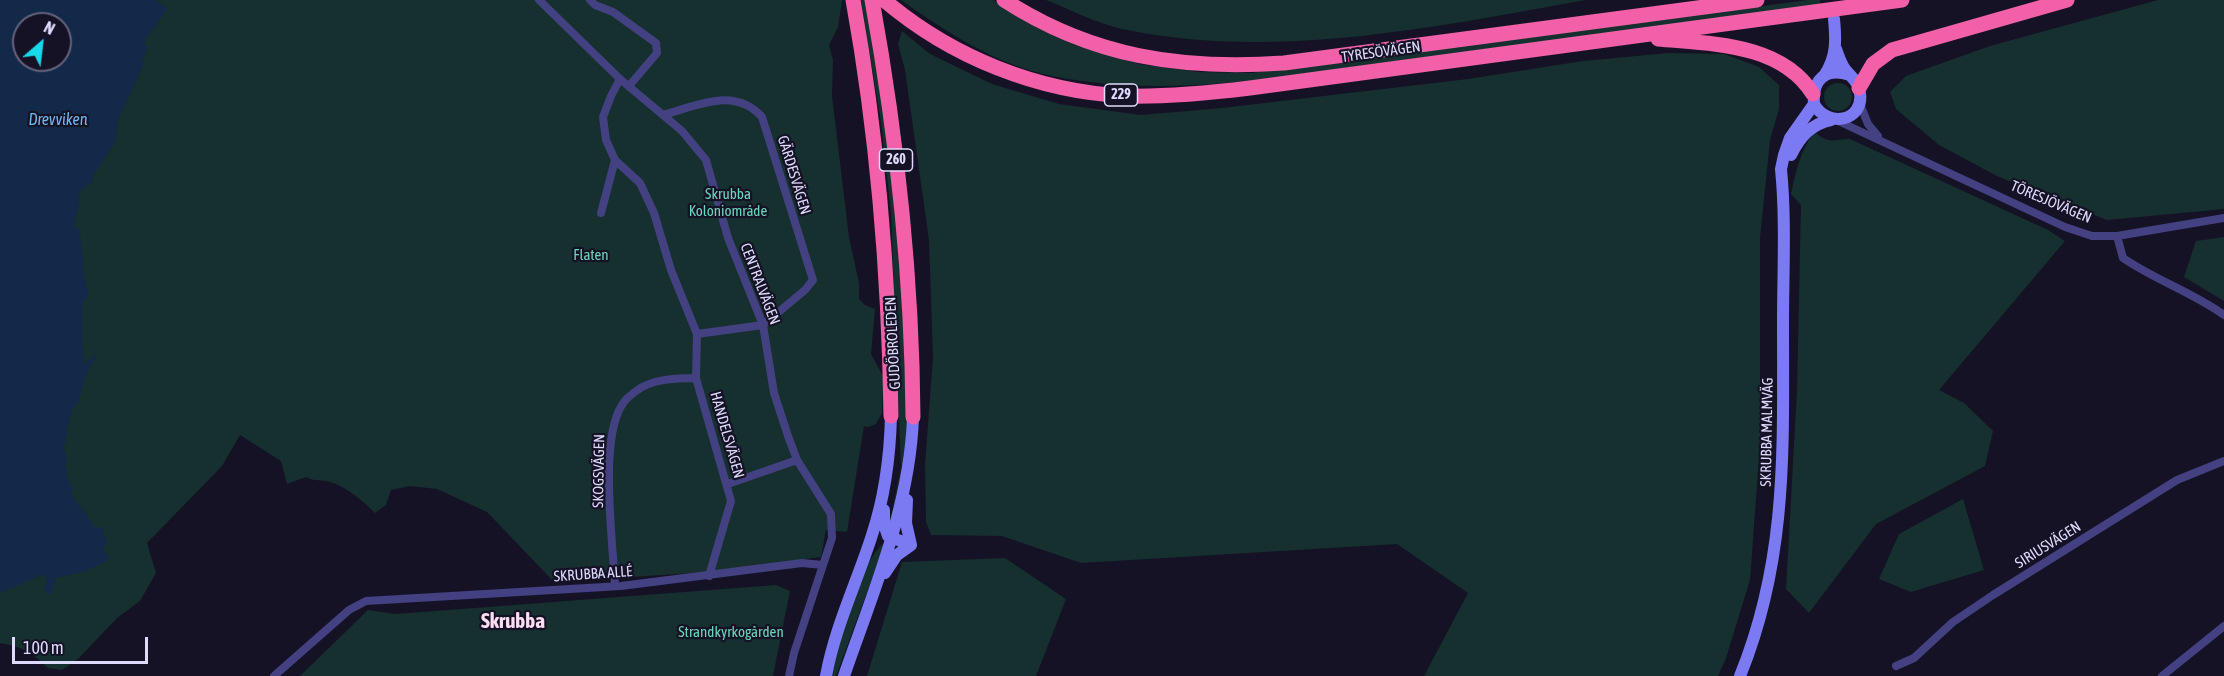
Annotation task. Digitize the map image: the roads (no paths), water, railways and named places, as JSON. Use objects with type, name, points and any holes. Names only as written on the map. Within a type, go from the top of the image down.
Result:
[{"type":"highway","name":"GUDÖBROLEDEN","points":[[853,0],[872,123],[884,223],[890,336],[891,416]]},
{"type":"highway","name":"GUDÖBROLEDEN","points":[[872,0],[888,95],[906,259],[913,417]]},
{"type":"highway","name":"TYRESÖVÄGEN","points":[[1004,0],[1052,27],[1118,51],[1183,64],[1221,66],[1295,62],[1758,0]]},
{"type":"highway","name":"TYRESÖVÄGEN","points":[[886,2],[933,36],[988,65],[1031,80],[1069,89],[1125,96],[1227,91],[1902,0]]},
{"type":"highway","points":[[1855,82],[1873,64],[1892,50],[2067,0]]},
{"type":"highway","points":[[1630,36],[1723,46],[1761,54],[1792,71],[1804,82],[1813,99]]},
{"type":"street","name":"CENTRALVÄGEN","points":[[539,0],[620,79],[682,131],[706,160],[728,238],[763,325],[774,393],[797,460],[831,514],[832,538],[823,565]]},
{"type":"street","points":[[590,0],[614,12],[656,43],[657,53],[629,86]]},
{"type":"street","points":[[1834,19],[1836,49],[1843,66],[1855,82],[1860,104],[1846,118],[1834,120],[1822,116],[1813,99],[1814,88],[1830,68],[1836,49]]},
{"type":"street","points":[[1824,76],[1833,72],[1855,82]]},
{"type":"street","points":[[601,213],[615,160],[606,140],[603,117],[620,79]]},
{"type":"street","name":"GÄRDESVÄGEN","points":[[663,115],[726,99],[753,107],[762,117],[813,280],[805,290],[763,325]]},
{"type":"street","name":"SKRUBBA MALMVÄG","points":[[1740,676],[1761,617],[1779,525],[1783,470],[1781,169],[1790,138],[1813,99]]},
{"type":"street","name":"TÖRESJÖVÄGEN","points":[[1860,104],[1868,124],[1883,140]]},
{"type":"street","name":"SKRUBBA MALMVÄG","points":[[1782,182],[1798,142],[1814,126],[1834,120]]},
{"type":"street","name":"TÖRESJÖVÄGEN","points":[[1834,120],[1883,140],[1944,172],[2066,228],[2092,236],[2117,236],[2224,218]]},
{"type":"street","name":"HANDELSVÄGEN","points":[[615,160],[640,183],[654,213],[671,270],[697,334],[696,378],[731,501],[709,576]]},
{"type":"street","points":[[2117,236],[2122,258],[2140,270],[2203,301],[2224,315]]},
{"type":"street","points":[[697,334],[763,325]]},
{"type":"street","name":"SKOGSVÄGEN","points":[[615,586],[609,476],[610,441],[615,419],[622,403],[639,389],[662,379],[696,378]]},
{"type":"street","name":"GUDÖBROLEDEN","points":[[826,676],[842,614],[873,533],[887,478],[891,416]]},
{"type":"street","name":"GUDÖBROLEDEN","points":[[844,676],[891,538],[910,457],[913,417]]},
{"type":"street","points":[[910,457],[906,523],[911,545]]},
{"type":"street","points":[[728,484],[797,460]]},
{"type":"street","name":"SIRIUSVÄGEN","points":[[1896,666],[1914,658],[1953,622],[1993,595],[2177,480],[2224,462]]},
{"type":"street","points":[[887,478],[884,524],[887,534],[891,538],[911,545]]},
{"type":"street","points":[[872,595],[892,561],[911,545]]},
{"type":"street","name":"SKRUBBA ALLÉ","points":[[274,676],[350,610],[366,601],[615,586],[802,563],[823,565]]},
{"type":"street","points":[[789,676],[794,653],[823,565]]},
{"type":"street","points":[[2162,676],[2224,626]]},
{"type":"water","name":"Drevviken","points":[[0,0],[156,0],[167,9],[144,42],[148,48],[142,61],[143,65],[117,123],[116,141],[93,176],[92,185],[88,183],[79,193],[74,226],[79,229],[80,233],[85,281],[89,294],[82,304],[82,342],[85,365],[98,351],[84,380],[79,401],[71,411],[64,448],[67,460],[65,464],[69,482],[74,490],[71,491],[73,496],[94,527],[102,528],[107,544],[104,546],[104,551],[109,557],[107,561],[85,571],[56,578],[50,596],[44,589],[47,579],[42,575],[0,593]]},
{"type":"district","name":"Skrubba","points":[[513,621]]},
{"type":"park label","name":"Skrubba Koloniområde","points":[[728,202]]},
{"type":"park label","name":"Flaten","points":[[591,255]]},
{"type":"park label","name":"Strandkyrkogården","points":[[731,632]]}]
